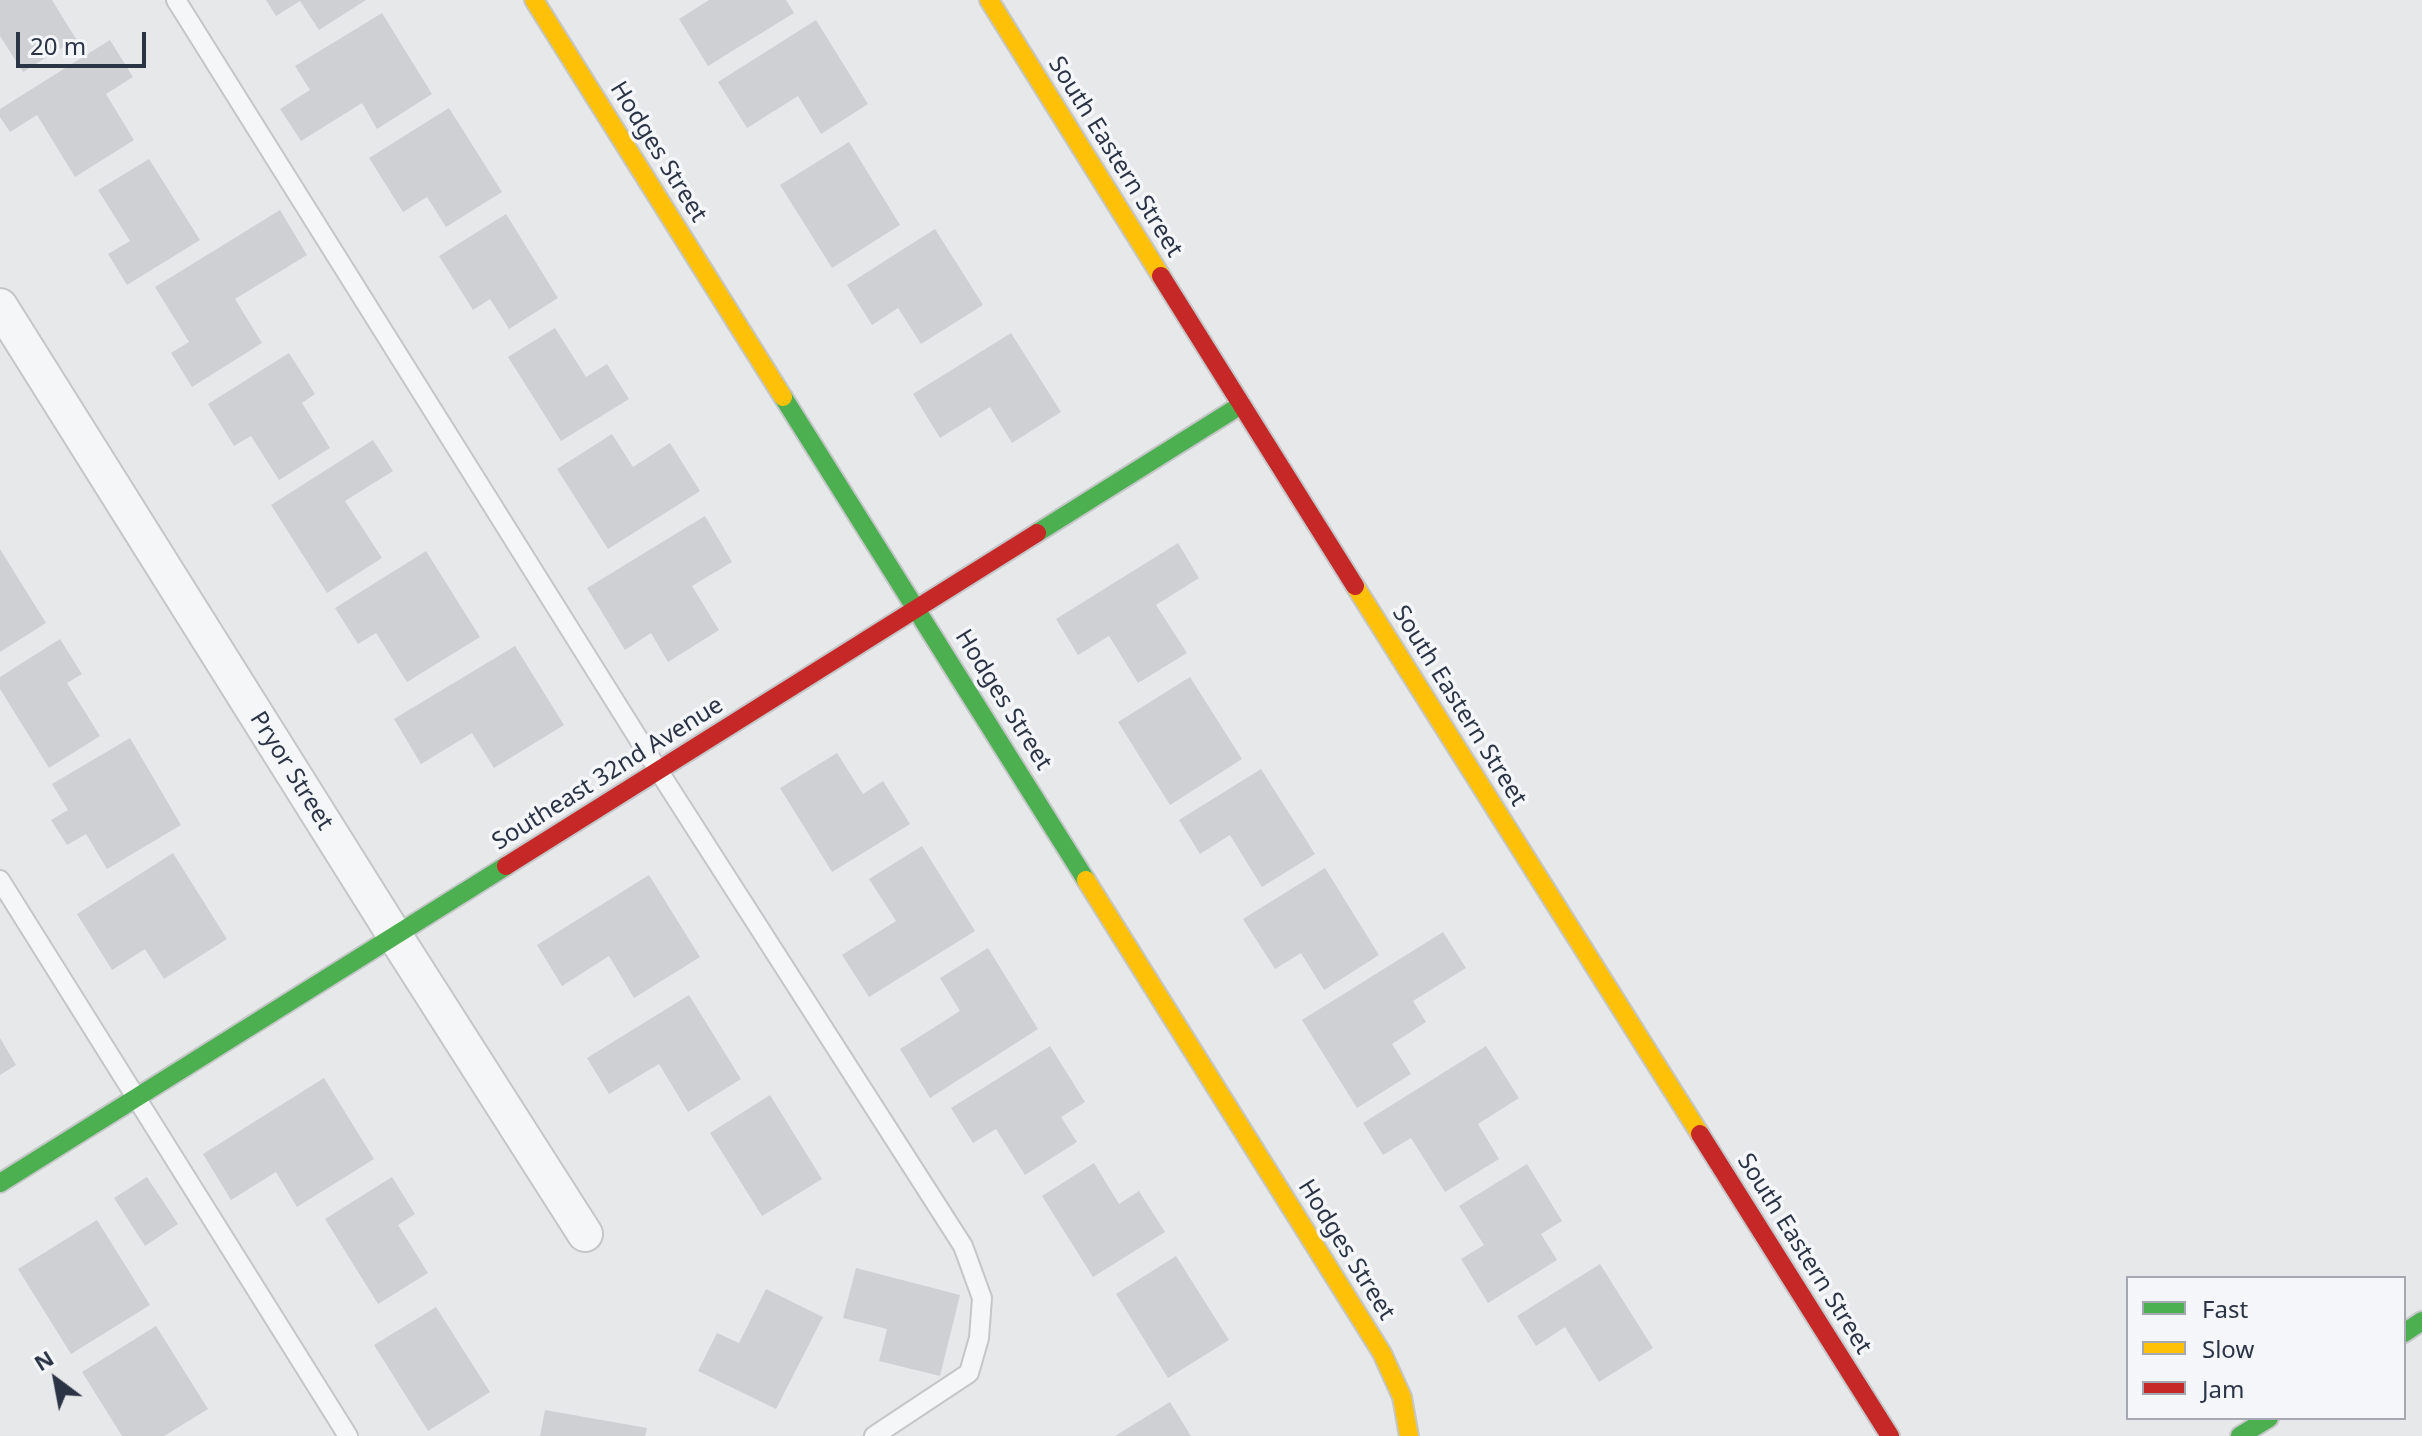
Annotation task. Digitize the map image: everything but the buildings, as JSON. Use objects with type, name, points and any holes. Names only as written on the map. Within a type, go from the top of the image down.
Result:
[{"type":"street","name":"Hodges Street","points":[[534,0],[1382,1353],[1402,1397],[1409,1436]]},
{"type":"street","name":"South Eastern Street","points":[[989,0],[1890,1436]]},
{"type":"street","name":"Pryor Street","points":[[0,306],[585,1234]]},
{"type":"street","name":"Southeast 32nd Avenue","points":[[0,1183],[1241,405]]},
{"type":"street","points":[[2240,1436],[2266,1420]]},
{"type":"lane","points":[[176,0],[658,770],[963,1246],[982,1298],[979,1338],[969,1373],[874,1436]]},
{"type":"lane","points":[[0,880],[348,1436]]},
{"type":"traffic: fast","points":[[783,397],[1086,880]]},
{"type":"traffic: fast","points":[[1037,533],[1241,405]]},
{"type":"traffic: fast","points":[[0,1183],[506,866]]},
{"type":"traffic: fast","points":[[2406,1332],[2422,1321]]},
{"type":"traffic: fast","points":[[2240,1436],[2266,1420]]},
{"type":"traffic: slow","points":[[534,0],[783,397]]},
{"type":"traffic: slow","points":[[989,0],[1161,276]]},
{"type":"traffic: slow","points":[[1355,586],[1700,1134]]},
{"type":"traffic: slow","points":[[1086,880],[1382,1353],[1402,1397],[1409,1436]]},
{"type":"traffic: jam","points":[[1161,276],[1355,586]]},
{"type":"traffic: jam","points":[[506,866],[1037,533]]},
{"type":"traffic: jam","points":[[1700,1134],[1890,1436]]}]
